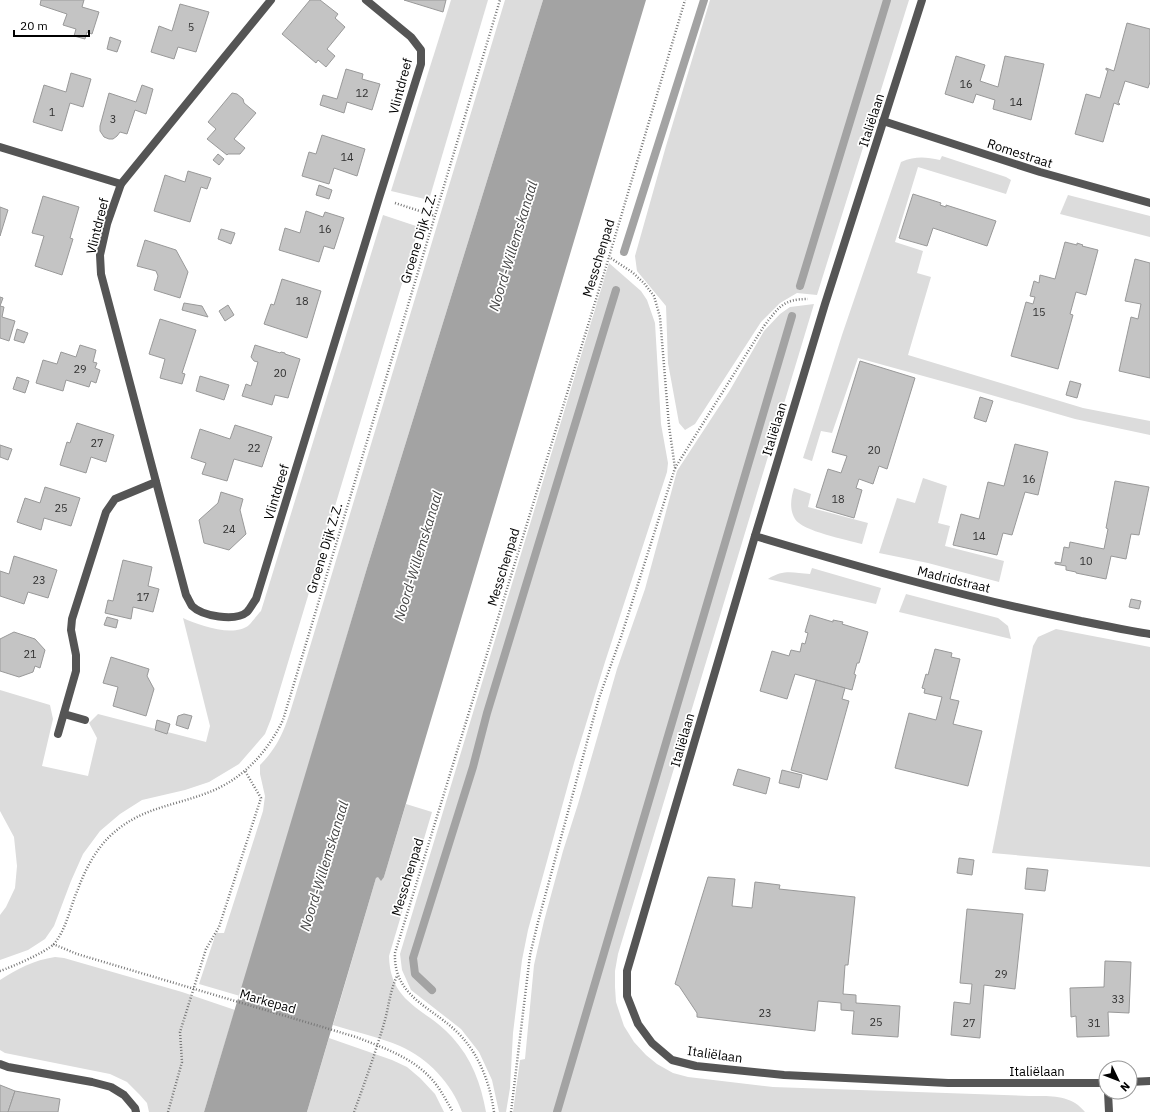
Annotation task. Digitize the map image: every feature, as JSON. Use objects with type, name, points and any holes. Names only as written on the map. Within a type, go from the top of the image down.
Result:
[{"type":"street","name":"Vlintdreef","points":[[271,0],[121,184],[107,224],[100,255],[101,274],[186,595],[192,606],[202,612],[226,618],[235,617],[247,612],[256,599],[379,198],[422,64],[421,50],[411,37],[366,0]]},
{"type":"street","name":"Italiëlaan","points":[[922,0],[825,304],[755,536],[627,971],[627,996],[638,1024],[652,1043],[672,1060],[696,1066],[784,1075],[948,1083],[1098,1083]]},
{"type":"street","name":"Romestraat","points":[[883,121],[1040,172],[1150,203]]},
{"type":"street","name":"Vlintdreef","points":[[0,147],[121,184]]},
{"type":"street","points":[[58,734],[76,671],[76,655],[71,630],[72,618],[106,512],[115,499],[156,482]]},
{"type":"street","name":"Madridstraat","points":[[755,536],[957,593],[1041,613],[1150,634]]},
{"type":"street","points":[[64,714],[85,720]]},
{"type":"street","points":[[0,1064],[8,1067],[92,1082],[111,1087],[124,1095],[135,1108],[136,1112]]},
{"type":"street","points":[[1138,1082],[1150,1081]]},
{"type":"street","points":[[1108,1100],[1109,1112]]},
{"type":"path","name":"Groene Dijk Z.Z.","points":[[0,971],[43,951],[53,944],[65,927],[78,888],[93,857],[108,838],[129,820],[152,810],[207,793],[226,784],[245,771],[258,759],[270,744],[283,720],[500,0]]},
{"type":"path","name":"Messchenpad","points":[[494,1112],[487,1080],[480,1062],[470,1047],[460,1034],[404,988],[398,975],[395,963],[397,945],[609,257],[685,0]]},
{"type":"path","points":[[379,198],[435,216]]},
{"type":"path","points":[[609,257],[632,272],[644,283],[654,296],[660,317],[669,426],[675,468]]},
{"type":"path","points":[[511,1112],[530,955],[538,922],[599,698],[621,637],[675,468],[764,326],[779,306],[795,299],[812,299],[825,304]]},
{"type":"path","points":[[168,1112],[182,1062],[180,1032],[206,949],[219,927],[261,798],[245,771]]},
{"type":"path","name":"Markepad","points":[[53,944],[77,954],[356,1037],[377,1045],[408,1059],[426,1072],[435,1083],[453,1112]]},
{"type":"path","points":[[354,1112],[386,1018],[392,989],[398,975]]},
{"type":"shaded area","points":[[451,0],[488,0],[429,200],[391,191]]},
{"type":"shaded area","points":[[505,0],[543,0],[367,568],[240,996],[199,984],[216,933],[224,933],[263,811],[265,796],[260,774],[260,765],[274,749],[283,732],[290,713]]},
{"type":"shaded area","points":[[710,0],[909,0],[817,295],[797,293],[780,303],[761,322],[695,424],[685,430],[679,423],[668,363],[666,306],[637,271],[635,256]]},
{"type":"shaded area","points":[[942,156],[1011,180],[1006,194],[918,167],[895,242],[923,251],[917,273],[931,277],[908,355],[1083,408],[1150,421],[1150,435],[1075,419],[858,358],[832,433],[821,431],[812,461],[803,458],[842,335],[901,162],[920,158],[940,160]]},
{"type":"shaded area","points":[[1068,195],[1150,216],[1150,237],[1060,214]]},
{"type":"shaded area","points":[[383,215],[419,227],[271,719],[265,734],[239,764],[209,782],[185,790],[142,800],[120,814],[100,831],[83,854],[54,926],[45,939],[28,950],[0,960],[0,915],[6,907],[15,888],[17,866],[14,837],[0,811],[0,690],[50,705],[53,719],[42,766],[88,776],[97,738],[89,723],[98,714],[206,742],[210,726],[183,618],[207,627],[234,630],[242,629],[249,625],[261,611]]},
{"type":"shaded area","points":[[609,263],[641,291],[647,300],[655,323],[661,424],[668,463],[667,472],[605,662],[574,763],[528,930],[522,960],[513,1033],[510,1088],[506,1112],[499,1112],[492,1080],[479,1052],[461,1029],[411,990],[402,970],[400,954]]},
{"type":"shaded area","points":[[814,304],[618,954],[615,971],[616,1002],[624,1026],[634,1042],[657,1064],[673,1073],[688,1077],[773,1087],[1052,1096],[1073,1102],[1085,1112],[513,1112],[520,1060],[525,1059],[534,965],[544,921],[563,851],[617,669],[645,589],[677,471],[730,390],[764,331],[780,314],[790,307]]},
{"type":"shaded area","points":[[923,478],[947,486],[938,523],[950,526],[945,546],[1004,561],[999,582],[928,563],[879,553],[897,498],[915,503]]},
{"type":"shaded area","points":[[794,488],[811,494],[808,507],[868,523],[862,544],[815,531],[799,523],[793,515],[791,507]]},
{"type":"shaded area","points":[[812,568],[881,588],[876,604],[768,579],[784,573],[810,574]]},
{"type":"shaded area","points":[[906,594],[998,618],[1008,626],[1011,639],[899,612]]},
{"type":"shaded area","points":[[1056,629],[1150,647],[1150,867],[992,853],[1033,646],[1038,637]]},
{"type":"shaded area","points":[[406,804],[432,812],[389,956],[391,972],[396,985],[411,1004],[442,1027],[459,1045],[475,1072],[486,1112],[462,1112],[452,1092],[438,1073],[420,1057],[410,1051],[384,1040],[333,1025],[376,878],[378,876],[384,877]]},
{"type":"shaded area","points":[[55,957],[64,958],[182,992],[235,1010],[204,1112],[149,1112],[147,1103],[127,1082],[110,1074],[5,1053],[0,1050],[0,980],[13,972],[40,960]]},
{"type":"shaded area","points":[[329,1038],[392,1060],[407,1067],[435,1094],[444,1112],[307,1112]]},
{"type":"water","name":"Noord-Willemskanaal","points":[[543,0],[646,0],[384,877],[381,881],[378,877],[376,878],[307,1112],[204,1112],[367,568]]},
{"type":"building","points":[[41,0],[84,0],[82,7],[99,12],[92,34],[87,32],[85,39],[74,36],[76,29],[63,25],[67,14],[40,5]]},
{"type":"building","points":[[310,0],[320,0],[338,14],[335,18],[345,27],[327,49],[335,56],[326,67],[318,60],[316,63],[282,34]]},
{"type":"building","points":[[404,0],[446,0],[443,12]]},
{"type":"building","points":[[180,4],[209,12],[196,52],[178,47],[174,59],[151,52],[159,26],[172,31]]},
{"type":"building","points":[[1127,23],[1150,29],[1150,82],[1148,88],[1125,81],[1118,103],[1120,104],[1114,103],[1103,142],[1075,134],[1086,94],[1100,98],[1108,70],[1106,70],[1106,68],[1114,71]]},
{"type":"building","points":[[110,37],[121,41],[117,52],[107,49]]},
{"type":"building","points":[[956,56],[985,65],[980,81],[998,87],[1005,56],[1044,64],[1031,120],[993,109],[995,100],[976,94],[973,103],[945,94]]},
{"type":"building","points":[[346,69],[363,74],[362,79],[380,84],[372,110],[347,102],[344,113],[320,105],[323,95],[337,99]]},
{"type":"building","points":[[71,73],[91,79],[83,107],[70,103],[62,131],[33,122],[44,85],[66,92]]},
{"type":"building","points":[[142,85],[153,89],[146,114],[135,110],[127,134],[120,132],[113,139],[104,137],[100,131],[100,126],[109,93],[136,102]]},
{"type":"building","points":[[232,93],[237,94],[243,99],[244,103],[256,113],[234,139],[245,148],[240,154],[227,155],[207,139],[216,129],[208,122]]},
{"type":"building","points":[[322,135],[365,149],[357,176],[334,168],[329,184],[302,176],[309,152],[316,154]]},
{"type":"building","points":[[218,154],[224,159],[219,165],[213,160]]},
{"type":"building","points":[[188,171],[211,178],[207,189],[201,187],[190,222],[154,211],[165,175],[185,182]]},
{"type":"building","points":[[319,185],[332,190],[329,199],[316,195]]},
{"type":"building","points":[[913,194],[941,203],[940,205],[946,207],[946,205],[996,221],[987,246],[933,228],[927,246],[899,238]]},
{"type":"building","points":[[43,196],[79,207],[70,238],[73,239],[62,275],[35,266],[44,236],[32,233]]},
{"type":"building","points":[[0,207],[8,210],[0,236]]},
{"type":"building","points":[[306,211],[323,217],[325,212],[344,218],[334,249],[324,246],[319,262],[279,250],[285,228],[300,233]]},
{"type":"building","points":[[221,229],[235,233],[231,244],[218,239]]},
{"type":"building","points":[[145,240],[176,250],[188,272],[180,298],[154,290],[158,276],[156,271],[137,266]]},
{"type":"building","points":[[1065,242],[1077,245],[1077,243],[1083,245],[1082,246],[1098,250],[1086,295],[1076,292],[1070,314],[1073,315],[1058,369],[1011,356],[1026,302],[1033,304],[1035,297],[1030,296],[1034,281],[1039,283],[1040,275],[1055,279]]},
{"type":"building","points":[[1135,259],[1150,263],[1150,378],[1119,371],[1131,317],[1138,319],[1141,304],[1125,301]]},
{"type":"building","points":[[282,279],[321,291],[307,338],[264,324],[271,304],[274,305]]},
{"type":"building","points":[[0,297],[3,298],[0,306]]},
{"type":"building","points":[[184,303],[202,306],[208,317],[182,310]]},
{"type":"building","points":[[228,305],[234,315],[225,321],[219,311]]},
{"type":"building","points":[[0,306],[4,307],[2,317],[15,321],[9,341],[0,338]]},
{"type":"building","points":[[160,319],[196,330],[182,373],[185,374],[182,384],[160,378],[165,359],[149,354]]},
{"type":"building","points":[[17,329],[28,333],[24,343],[14,340]]},
{"type":"building","points":[[80,345],[96,350],[93,362],[97,363],[95,368],[100,370],[96,383],[91,381],[89,387],[66,380],[63,391],[36,383],[43,360],[57,364],[61,352],[76,357]]},
{"type":"building","points":[[255,345],[280,353],[285,353],[300,359],[288,398],[275,395],[272,405],[242,396],[246,384],[251,386],[258,362],[254,361],[251,357]]},
{"type":"building","points":[[860,361],[915,378],[887,469],[879,466],[873,484],[859,479],[856,488],[862,490],[854,518],[816,507],[828,469],[841,473],[847,456],[832,452]]},
{"type":"building","points":[[200,376],[229,385],[224,400],[196,391]]},
{"type":"building","points":[[17,377],[29,381],[25,393],[13,389]]},
{"type":"building","points":[[1070,381],[1081,384],[1077,398],[1066,395]]},
{"type":"building","points":[[980,397],[993,401],[986,422],[974,418]]},
{"type":"building","points":[[77,423],[114,435],[106,462],[91,457],[86,473],[60,465],[67,442],[70,443]]},
{"type":"building","points":[[235,425],[272,437],[262,467],[234,459],[227,481],[202,474],[206,463],[191,458],[200,429],[230,439]]},
{"type":"building","points":[[1015,444],[1048,452],[1038,495],[1025,492],[1012,535],[1003,533],[997,555],[953,545],[961,514],[979,519],[988,482],[1004,486]]},
{"type":"building","points":[[0,445],[12,449],[8,460],[0,457]]},
{"type":"building","points":[[1115,481],[1149,487],[1139,535],[1131,534],[1126,559],[1111,556],[1106,579],[1076,573],[1066,570],[1066,566],[1055,564],[1055,562],[1061,563],[1064,547],[1069,548],[1070,542],[1104,549],[1108,529],[1106,528]]},
{"type":"building","points":[[45,487],[80,498],[71,526],[44,518],[41,530],[17,522],[25,498],[40,503]]},
{"type":"building","points":[[221,492],[243,499],[240,510],[246,534],[229,550],[204,543],[199,520],[218,503]]},
{"type":"building","points":[[14,556],[57,570],[48,598],[28,592],[24,604],[0,596],[0,571],[9,574]]},
{"type":"building","points":[[123,560],[152,567],[148,586],[159,589],[153,612],[133,607],[131,619],[105,613],[108,600],[113,601]]},
{"type":"building","points":[[1131,599],[1141,601],[1139,609],[1129,607]]},
{"type":"building","points":[[810,615],[833,622],[833,620],[843,622],[842,624],[868,632],[859,663],[857,663],[854,674],[856,675],[852,690],[795,674],[787,699],[760,691],[772,651],[789,656],[791,650],[800,652],[802,643],[805,644],[808,633],[805,632]]},
{"type":"building","points":[[107,617],[118,620],[116,628],[104,625]]},
{"type":"building","points":[[14,632],[35,639],[45,650],[40,668],[35,666],[33,672],[19,677],[0,671],[0,639]]},
{"type":"building","points":[[935,649],[952,653],[951,657],[960,659],[950,699],[959,701],[953,724],[982,731],[968,786],[895,768],[909,713],[936,720],[942,697],[924,693],[925,689],[922,688],[926,674],[928,675]]},
{"type":"building","points":[[111,657],[149,669],[147,676],[154,689],[146,716],[113,706],[118,687],[103,683]]},
{"type":"building","points":[[816,680],[845,688],[842,699],[849,701],[827,780],[791,770]]},
{"type":"building","points":[[184,714],[192,716],[188,729],[176,725],[178,716]]},
{"type":"building","points":[[157,720],[170,724],[167,734],[155,730]]},
{"type":"building","points":[[738,769],[770,778],[766,794],[733,785]]},
{"type":"building","points":[[782,770],[802,775],[799,788],[779,783]]},
{"type":"building","points":[[959,858],[974,860],[972,875],[957,873]]},
{"type":"building","points":[[1027,868],[1048,870],[1045,891],[1025,889]]},
{"type":"building","points":[[708,877],[735,879],[732,906],[752,908],[755,882],[780,885],[779,889],[855,897],[848,965],[845,965],[843,994],[856,995],[856,1003],[900,1006],[898,1037],[852,1034],[854,1011],[841,1010],[841,1003],[818,1001],[815,1031],[697,1017],[697,1013],[679,986],[675,984]]},
{"type":"building","points":[[967,909],[1023,914],[1015,989],[984,985],[980,1038],[951,1035],[954,1002],[970,1004],[972,984],[960,983]]},
{"type":"building","points":[[1105,961],[1131,962],[1129,1013],[1108,1012],[1109,1036],[1077,1037],[1076,1016],[1071,1017],[1070,988],[1104,987]]},
{"type":"building","points":[[0,1085],[15,1091],[8,1112],[0,1112]]},
{"type":"building","points":[[15,1091],[60,1099],[58,1112],[8,1112]]},
{"type":"waterway","points":[[624,252],[704,0]]},
{"type":"waterway","points":[[800,286],[887,0]]},
{"type":"waterway","points":[[432,990],[415,974],[413,958],[473,767],[487,713],[616,290]]},
{"type":"waterway","points":[[557,1112],[792,316]]}]
